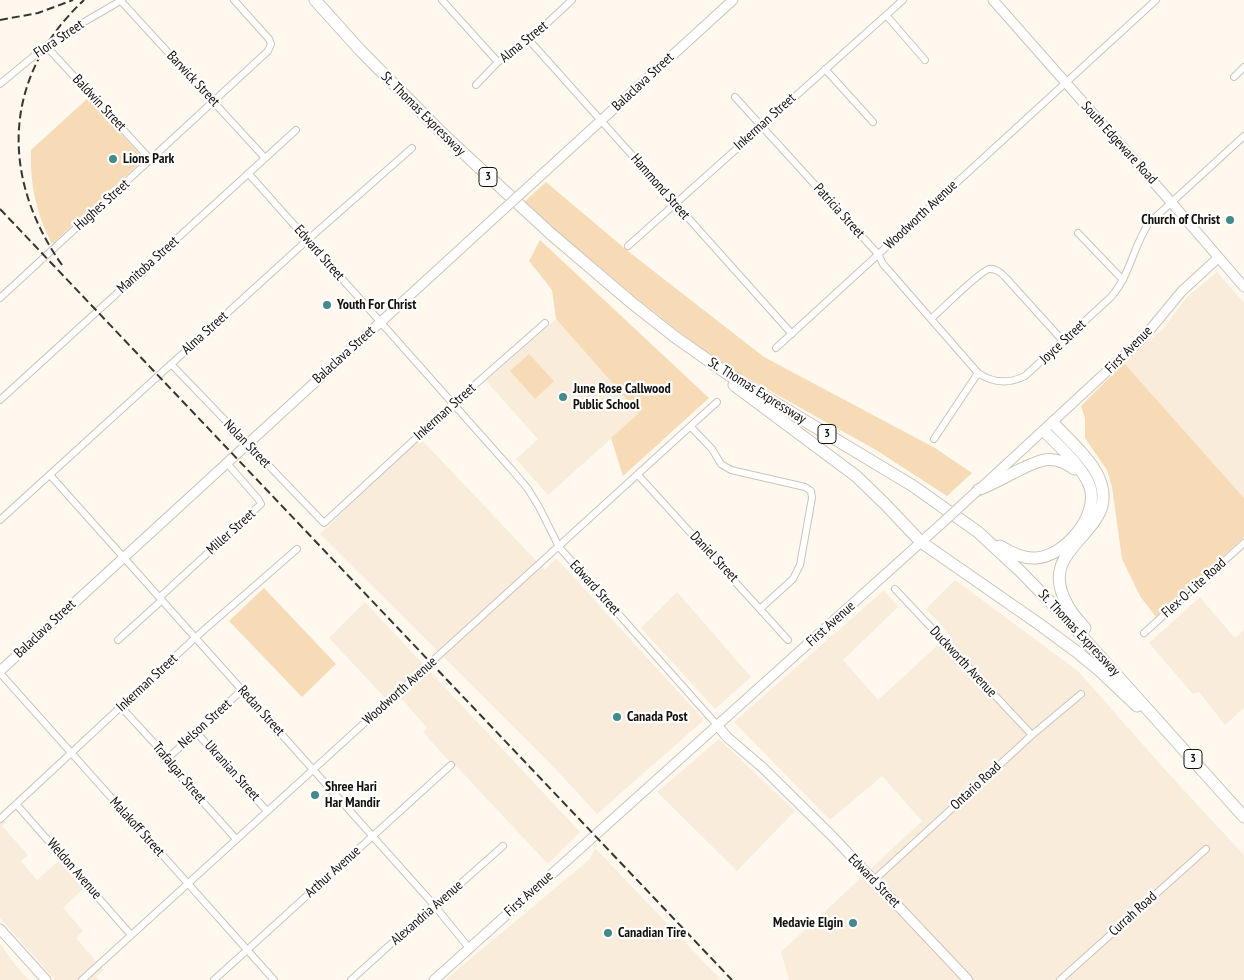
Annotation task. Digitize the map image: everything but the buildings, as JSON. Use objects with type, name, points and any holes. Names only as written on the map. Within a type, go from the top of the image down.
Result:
[{"type":"highway","name":"St. Thomas Expressway","points":[[315,0],[372,63],[486,175],[605,281],[675,337],[729,375],[913,486],[978,532],[1057,608],[1244,817]]},
{"type":"highway","points":[[675,337],[750,398],[856,476],[921,542],[1040,624],[1100,671],[1139,708],[1244,817]]},
{"type":"highway","points":[[1053,423],[1094,469],[1099,477],[1102,495],[1100,511],[1095,522],[1062,559],[1058,574],[1061,591],[1071,611],[1125,676],[1141,701]]},
{"type":"highway","points":[[978,532],[1009,551],[1034,559],[1053,554],[1076,533],[1088,516],[1092,498],[1087,482],[1079,469],[1044,431]]},
{"type":"highway","points":[[978,490],[1029,464],[1053,459],[1069,464],[1087,482]]},
{"type":"main road","name":"Balaclava Street","points":[[0,672],[226,462],[733,0]]},
{"type":"main road","name":"South Edgeware Road","points":[[993,0],[1172,202],[1244,287]]},
{"type":"main road","name":"First Avenue","points":[[434,980],[813,641],[1053,423],[1144,337],[1180,294],[1218,258]]},
{"type":"main road","name":"Edward Street","points":[[717,725],[727,737],[762,767],[874,880],[968,980]]},
{"type":"main road","points":[[0,929],[46,980]]},
{"type":"street","name":"Flora Street","points":[[0,84],[46,46],[121,0]]},
{"type":"street","name":"Barwick Street","points":[[121,0],[265,158]]},
{"type":"street","name":"Hughes Street","points":[[1,294],[151,160],[268,51],[271,44],[269,39],[234,0]]},
{"type":"street","points":[[442,0],[498,62]]},
{"type":"street","name":"Alma Street","points":[[476,85],[498,62],[529,40],[572,0]]},
{"type":"street","name":"Inkerman Street","points":[[628,246],[761,125],[903,0]]},
{"type":"street","name":"Woodworth Avenue","points":[[776,348],[1156,0]]},
{"type":"street","points":[[886,16],[926,60]]},
{"type":"street","name":"Hammond Street","points":[[529,40],[792,334]]},
{"type":"street","name":"Baldwin Street","points":[[46,46],[151,160]]},
{"type":"street","points":[[825,69],[873,122]]},
{"type":"street","points":[[1234,77],[1243,71]]},
{"type":"street","name":"Patricia Street","points":[[735,96],[878,254],[883,264],[978,373]]},
{"type":"street","name":"Manitoba Street","points":[[0,400],[296,130]]},
{"type":"street","name":"Joyce Street","points":[[978,373],[1000,382],[1020,378],[1035,367],[1111,297],[1131,266],[1139,240],[1149,222],[1244,136]]},
{"type":"street","name":"Alma Street","points":[[0,520],[412,148]]},
{"type":"street","name":"Edward Street","points":[[248,173],[528,489],[559,547],[717,725]]},
{"type":"street","points":[[1078,233],[1123,280]]},
{"type":"street","points":[[931,319],[982,273],[993,269],[1006,278],[1063,341]]},
{"type":"street","name":"Inkerman Street","points":[[324,523],[453,404],[545,323]]},
{"type":"street","name":"Nolan Street","points":[[171,364],[324,523]]},
{"type":"street","points":[[934,439],[978,373]]},
{"type":"street","name":"Woodworth Avenue","points":[[82,980],[638,475],[663,449],[691,427],[717,402]]},
{"type":"street","points":[[691,427],[712,449],[721,464],[731,470],[805,487],[811,491],[812,498],[800,565],[793,579],[760,608]]},
{"type":"street","name":"Miller Street","points":[[161,598],[261,504],[226,462]]},
{"type":"street","name":"Redan Street","points":[[50,475],[434,905],[469,948]]},
{"type":"street","name":"Daniel Street","points":[[638,475],[788,640]]},
{"type":"street","name":"Flex-O-Lite Road","points":[[1144,633],[1244,543]]},
{"type":"street","name":"Inkerman Street","points":[[0,818],[196,638],[297,549]]},
{"type":"street","name":"Duckworth Avenue","points":[[895,589],[1032,735]]},
{"type":"street","points":[[118,640],[161,598]]},
{"type":"street","name":"Malakoff Street","points":[[0,672],[274,980]]},
{"type":"street","name":"Nelson Street","points":[[168,758],[242,690]]},
{"type":"street","name":"Ontario Road","points":[[874,880],[1032,735],[1081,694]]},
{"type":"street","name":"Trafalgar Street","points":[[121,707],[168,758],[177,773],[236,839]]},
{"type":"street","name":"Ukranian Street","points":[[196,732],[267,811]]},
{"type":"street","name":"Arthur Avenue","points":[[214,980],[451,764]]},
{"type":"street","name":"Weldon Avenue","points":[[16,804],[132,935]]},
{"type":"street","name":"Alexandria Avenue","points":[[351,980],[503,846]]},
{"type":"street","name":"Currah Road","points":[[1060,980],[1206,849]]},
{"type":"shaded area","points":[[88,98],[144,159],[52,244],[35,198],[31,150]]},
{"type":"shaded area","points":[[546,182],[629,252],[764,357],[935,448],[972,473],[947,496],[876,450],[715,360],[640,301],[523,203]]},
{"type":"shaded area","points":[[540,240],[709,398],[623,476],[611,438],[639,413],[556,319],[552,290],[529,261]]},
{"type":"shaded area","points":[[1217,272],[1244,303],[1244,498],[1124,363],[1163,329],[1187,297]]},
{"type":"shaded area","name":"June Rose Callwood Public School","points":[[556,319],[640,413],[548,495],[516,459],[538,439],[486,381]]},
{"type":"shaded area","points":[[529,354],[554,381],[535,399],[510,371]]},
{"type":"shaded area","points":[[1124,363],[1244,498],[1244,537],[1156,617],[1140,596],[1122,559],[1112,487],[1107,470],[1085,438],[1085,418],[1081,406]]},
{"type":"shaded area","points":[[420,438],[545,570],[556,558],[704,720],[597,814],[547,760],[320,534]]},
{"type":"shaded area","points":[[955,580],[1078,671],[1168,773],[1244,855],[1244,980],[789,980],[781,952],[922,821],[882,776],[830,820],[734,722],[884,590],[898,607],[843,660],[878,700],[938,645],[951,636],[926,609]]},
{"type":"shaded area","points":[[264,588],[336,664],[302,697],[229,621]]},
{"type":"shaded area","points":[[677,592],[751,677],[715,709],[641,628]]},
{"type":"shaded area","points":[[1200,597],[1235,638],[1244,630],[1244,708],[1225,725],[1199,692],[1193,694],[1149,643]]},
{"type":"shaded area","points":[[365,602],[580,832],[548,864],[423,732],[427,728],[403,700],[384,697],[329,638]]},
{"type":"shaded area","points":[[719,739],[795,811],[737,871],[657,792]]},
{"type":"shaded area","points":[[0,816],[6,822],[2,826],[28,855],[21,861],[37,880],[60,860],[84,888],[63,908],[83,931],[76,938],[104,970],[96,976],[99,980],[55,980],[0,918]]},
{"type":"shaded area","points":[[595,848],[721,980],[445,980],[590,859]]},
{"type":"shaded area","points":[[0,943],[13,962],[29,980],[0,980]]},
{"type":"railway","points":[[0,20],[38,13],[73,0]]},
{"type":"railway","points":[[62,265],[42,232],[28,197],[20,163],[19,128],[25,94],[37,62],[57,30],[84,0]]},
{"type":"railway","points":[[0,209],[732,980]]},
{"type":"place","name":"Lions Park","points":[[113,159]]},
{"type":"place","name":"Church of Christ","points":[[1230,220]]},
{"type":"place","name":"Youth For Christ","points":[[327,305]]},
{"type":"place","name":"June Rose Callwood Public School","points":[[563,397]]},
{"type":"place","name":"Canada Post","points":[[617,717]]},
{"type":"place","name":"Shree Hari Har Mandir","points":[[315,795]]},
{"type":"place","name":"Medavie Elgin","points":[[853,923]]},
{"type":"place","name":"Canadian Tire","points":[[608,933]]}]
